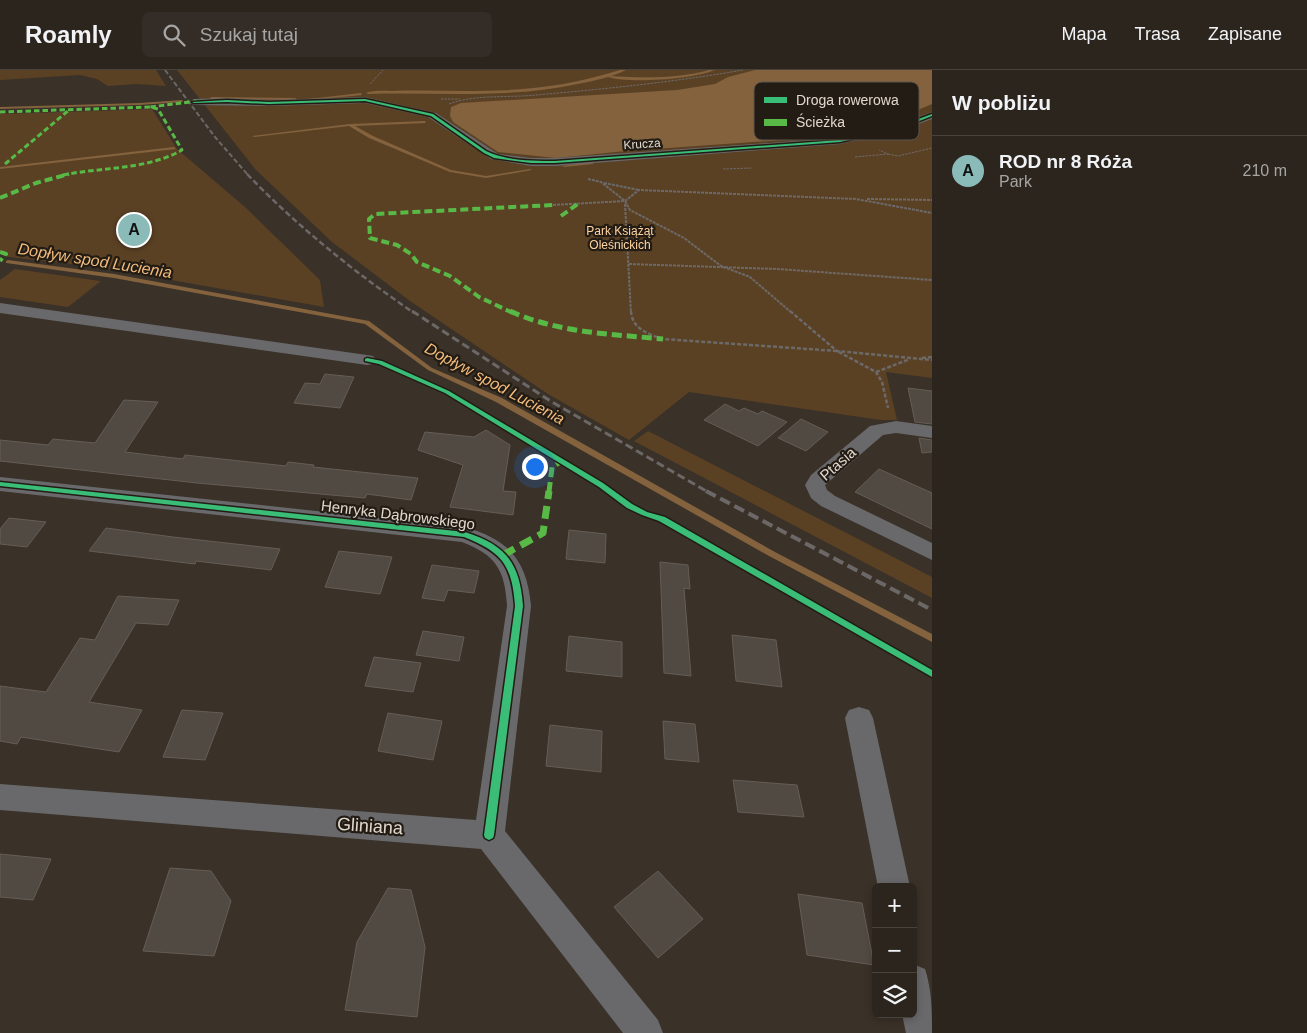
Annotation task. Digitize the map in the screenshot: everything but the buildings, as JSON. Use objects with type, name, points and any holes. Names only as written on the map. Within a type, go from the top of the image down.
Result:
[{"type":"street","name":"Krucza","points":[[194,102],[217,100],[269,103],[365,100],[432,115],[495,157],[531,162],[555,162],[844,140]]},
{"type":"street","name":"Krucza","points":[[919,119],[932,114]]},
{"type":"street","points":[[0,308],[367,360]]},
{"type":"street","name":"Ptasia","points":[[932,432],[896,426],[877,430],[818,480],[815,485],[818,493],[828,501],[932,552]]},
{"type":"street","name":"Henryka Dąbrowskiego","points":[[0,484],[465,535],[494,547],[510,563],[515,573],[518,583],[519,606],[489,834]]},
{"type":"street","points":[[859,718],[893,883]]},
{"type":"street","name":"Gliniana","points":[[0,798],[489,834]]},
{"type":"street","points":[[489,834],[645,1033]]},
{"type":"street","points":[[917,999],[924,1033]]},
{"type":"path","points":[[370,84],[383,70]]},
{"type":"path","points":[[432,115],[447,104],[463,99],[529,96],[640,85],[697,79],[743,70]]},
{"type":"path","points":[[888,154],[898,156],[932,148]]},
{"type":"path","points":[[600,182],[639,190],[856,199],[932,200]]},
{"type":"path","points":[[553,205],[625,201],[639,190]]},
{"type":"path","points":[[620,196],[630,210],[684,238],[721,266],[750,277],[837,351],[876,372],[882,382],[891,418],[896,426]]},
{"type":"path","points":[[856,199],[932,213]]},
{"type":"path","points":[[625,201],[631,318],[641,331],[663,339],[932,359]]},
{"type":"path","points":[[629,264],[721,266],[932,280]]},
{"type":"path","points":[[876,372],[912,359]]},
{"type":"green space","points":[[0,70],[156,70],[166,86],[137,84],[108,86],[97,79],[80,75],[0,80]]},
{"type":"green space","name":"Park Książąt Oleśnickich","points":[[177,70],[932,70],[932,378],[886,372],[897,420],[881,420],[689,392],[629,440],[548,394],[410,301],[332,242],[256,170]]},
{"type":"green space","points":[[152,109],[177,149],[245,207],[320,280],[324,307],[98,267],[9,257],[0,254],[0,114]]},
{"type":"green space","points":[[15,269],[101,281],[68,307],[0,297],[0,280]]},
{"type":"green space","points":[[648,431],[932,577],[932,598],[634,441]]},
{"type":"shaded area","points":[[755,70],[932,70],[932,104],[919,109],[919,82],[754,82],[754,140],[783,140],[556,158],[498,152],[453,122],[450,116],[451,107],[461,103],[677,90],[715,84],[728,77]]},
{"type":"waterway","points":[[368,93],[529,90],[560,87],[624,70]]},
{"type":"waterway","points":[[610,77],[662,78],[688,76],[713,70]]},
{"type":"waterway","points":[[311,99],[361,94]]},
{"type":"waterway","points":[[211,98],[295,99]]},
{"type":"waterway","points":[[0,108],[182,101]]},
{"type":"waterway","points":[[350,125],[425,122]]},
{"type":"waterway","points":[[254,136],[350,125]]},
{"type":"waterway","points":[[350,125],[371,137],[450,171],[486,177],[530,170]]},
{"type":"waterway","points":[[0,168],[174,148]]},
{"type":"waterway","points":[[564,166],[591,163]]},
{"type":"waterway","name":"Dopływ spod Lucienia","points":[[8,262],[114,276],[367,322],[430,369],[499,400],[772,554],[932,638]]},
{"type":"railway","points":[[165,70],[215,137],[248,175]]},
{"type":"railway","points":[[248,175],[327,248],[414,313]]},
{"type":"railway","points":[[412,311],[552,402],[708,492]]},
{"type":"railway","points":[[706,491],[932,610]]},
{"type":"marked path","points":[[0,198],[48,179],[87,171],[153,162],[173,155],[182,150],[158,109],[150,107],[197,101]]},
{"type":"marked path","points":[[0,112],[150,107]]},
{"type":"marked path","points":[[5,164],[69,110]]},
{"type":"marked path","points":[[561,216],[579,203]]},
{"type":"marked path","points":[[553,205],[375,214],[369,219],[370,238],[397,245],[411,254],[417,262],[450,276],[479,297],[529,320],[558,328],[663,339]]},
{"type":"marked path","points":[[0,252],[6,254],[0,261]]},
{"type":"marked path","points":[[503,555],[543,533],[552,467],[562,461]]},
{"type":"cycle path","points":[[194,102],[269,103],[365,100],[432,115],[495,157],[531,162],[555,162],[844,140]]},
{"type":"cycle path","points":[[919,120],[932,115]]},
{"type":"cycle path","points":[[367,360],[380,362],[447,392],[601,485],[629,506],[662,519],[932,674]]},
{"type":"cycle path","points":[[0,484],[465,535],[499,552],[512,569],[516,579],[519,606],[489,835]]},
{"type":"place","name":"ROD nr 8 Róża","points":[[134,230]]}]
